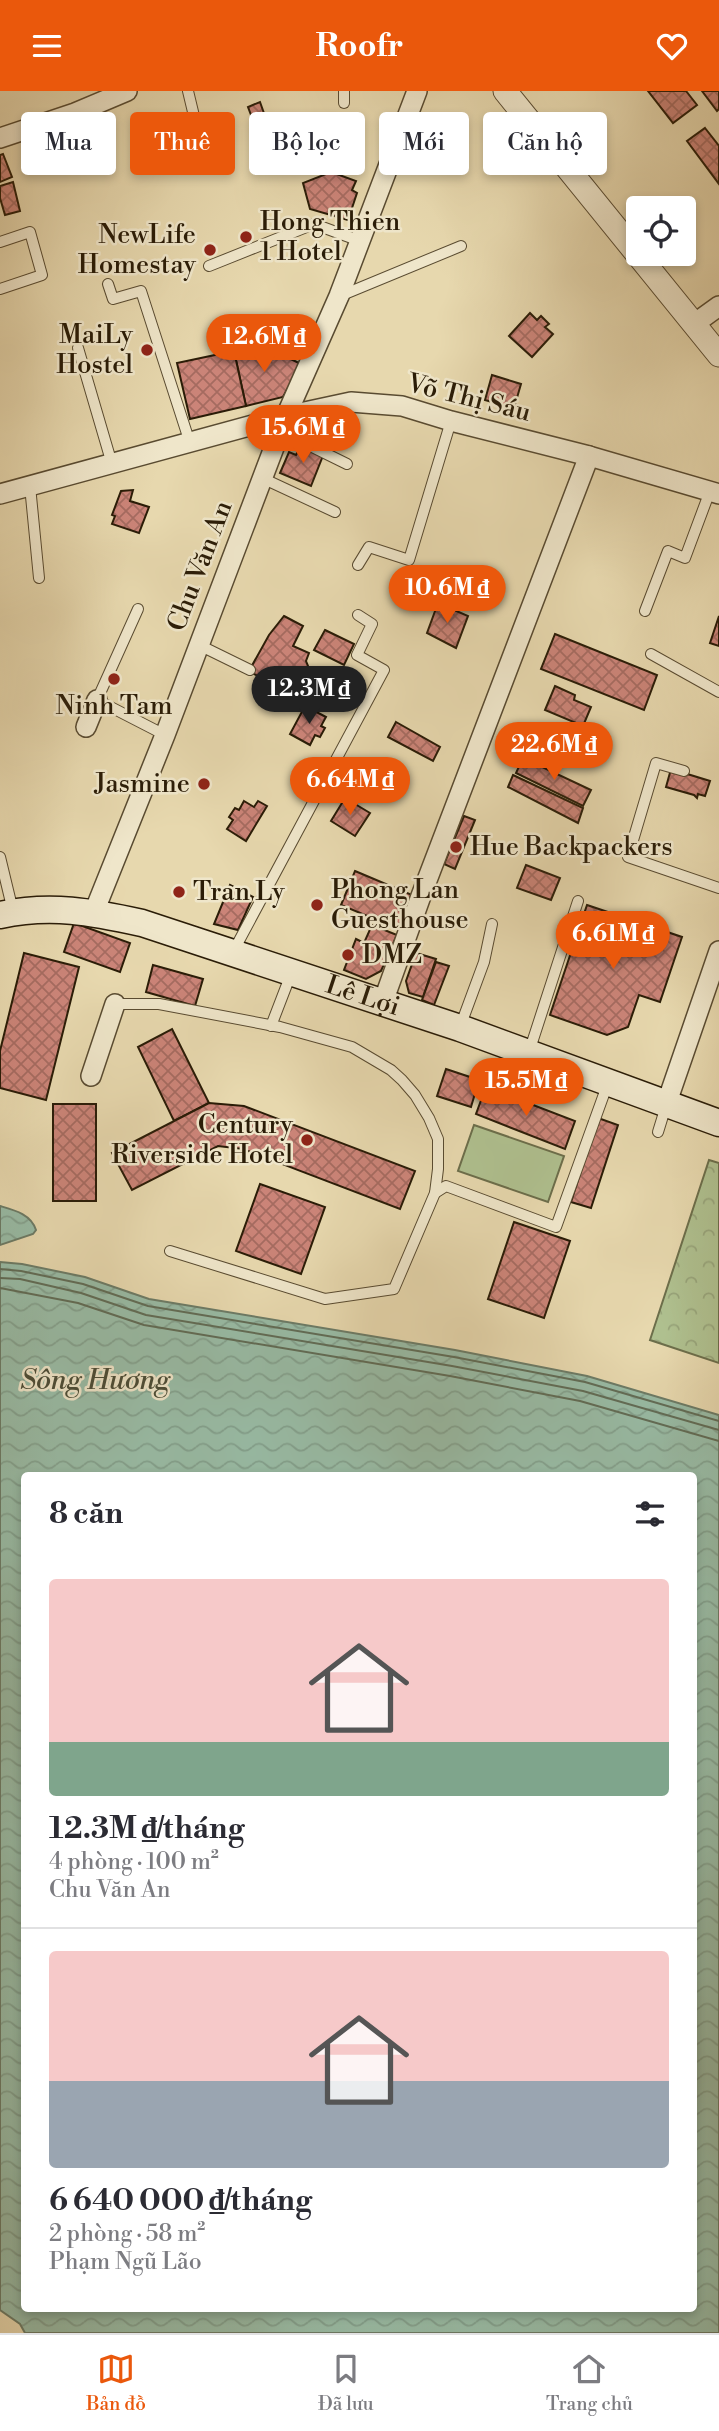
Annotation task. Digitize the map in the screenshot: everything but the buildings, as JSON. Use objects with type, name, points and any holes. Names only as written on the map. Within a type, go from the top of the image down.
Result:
[{"type":"main road","name":"Lê Lợi","points":[[7,914],[54,908],[94,912],[142,923],[460,1028],[719,1123]]},
{"type":"street","points":[[0,138],[75,113],[127,91]]},
{"type":"street","name":"Chu Văn An","points":[[94,912],[283,423],[339,296],[417,91]]},
{"type":"street","points":[[505,91],[719,355]]},
{"type":"street","points":[[694,324],[719,306]]},
{"type":"street","name":"Võ Thị Sáu","points":[[0,494],[190,443],[283,423],[351,402],[402,405],[714,493]]},
{"type":"street","points":[[383,1002],[589,456]]},
{"type":"street","points":[[86,727],[97,700]]},
{"type":"street","points":[[666,1105],[719,951]]},
{"type":"street","points":[[91,1076],[115,1004]]},
{"type":"lane","points":[[188,91],[193,112]]},
{"type":"lane","points":[[344,91],[344,103]]},
{"type":"lane","points":[[209,265],[314,224],[360,241]]},
{"type":"lane","points":[[0,242],[30,232],[42,275],[0,289]]},
{"type":"lane","points":[[339,296],[461,246]]},
{"type":"lane","points":[[108,283],[113,299],[141,291],[190,443]]},
{"type":"lane","points":[[78,348],[113,465]]},
{"type":"lane","points":[[359,565],[369,547],[409,560],[451,421]]},
{"type":"lane","points":[[283,423],[347,464]]},
{"type":"lane","points":[[262,478],[335,512]]},
{"type":"lane","points":[[30,487],[39,578]]},
{"type":"lane","points":[[645,611],[668,551],[685,558],[714,493]]},
{"type":"lane","points":[[138,609],[97,700],[165,734]]},
{"type":"lane","points":[[233,953],[384,670],[357,655],[372,624],[358,615]]},
{"type":"lane","points":[[199,645],[250,670]]},
{"type":"lane","points":[[651,654],[719,692]]},
{"type":"lane","points":[[684,771],[656,764],[628,857],[719,888]]},
{"type":"lane","points":[[0,857],[7,914]]},
{"type":"lane","points":[[529,1053],[578,901]]},
{"type":"lane","points":[[460,1028],[484,961],[492,924]]},
{"type":"lane","points":[[271,1025],[291,973]]},
{"type":"lane","points":[[115,1004],[159,1004],[271,1025],[352,1048],[391,1070],[402,1080],[415,1095],[438,1139],[435,1193],[394,1289],[324,1299],[170,1251]]},
{"type":"lane","points":[[435,1193],[446,1187],[556,1227],[608,1083]]},
{"type":"lane","points":[[658,1132],[666,1105]]},
{"type":"green space","points":[[474,1125],[564,1156],[548,1202],[458,1171]]},
{"type":"green space","points":[[709,1160],[719,1163],[719,1363],[650,1340]]},
{"type":"water","points":[[0,1206],[26,1216],[36,1230],[33,1234],[0,1245]]},
{"type":"water","name":"Sông Hương","points":[[0,1262],[85,1277],[149,1299],[455,1350],[587,1376],[719,1415],[719,2333],[25,2333],[20,2324],[0,2310]]},
{"type":"place","name":"Hong Thien 1 Hotel","points":[[246,237]]},
{"type":"place","name":"NewLife Homestay","points":[[210,250]]},
{"type":"place","name":"MaiLy Hostel","points":[[147,350]]},
{"type":"place","name":"Ninh Tam","points":[[114,679]]},
{"type":"place","name":"Jasmine","points":[[204,784]]},
{"type":"place","name":"Hue Backpackers","points":[[456,847]]},
{"type":"place","name":"Tran Ly","points":[[179,892]]},
{"type":"place","name":"Phong Lan Guesthouse","points":[[317,905]]},
{"type":"place","name":"DMZ","points":[[348,955]]},
{"type":"place","name":"Century Riverside Hotel","points":[[307,1140]]}]
